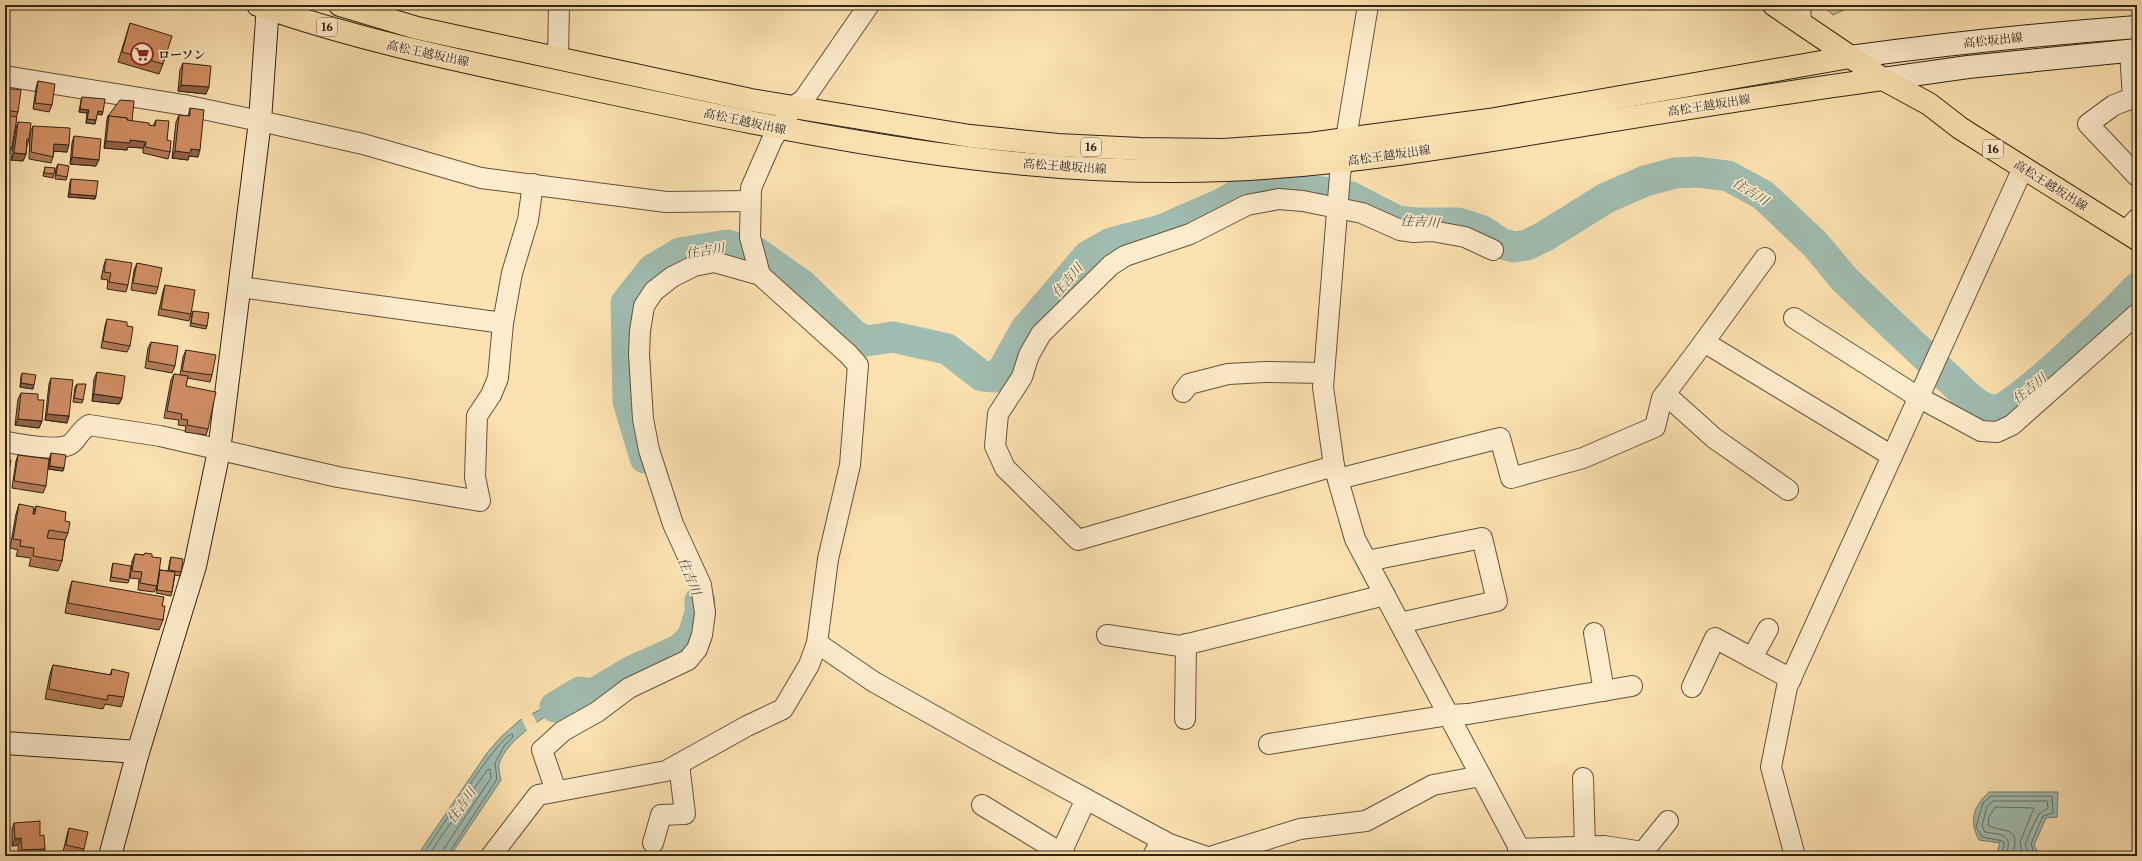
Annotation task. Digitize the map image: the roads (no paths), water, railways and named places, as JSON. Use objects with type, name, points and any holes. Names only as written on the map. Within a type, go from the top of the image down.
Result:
[{"type":"main road","name":"高松王越坂出線","points":[[340,5],[416,28],[558,57],[712,92],[793,107],[970,136],[1058,146],[1140,149],[1224,150],[1346,140],[1489,120],[1850,57]]},
{"type":"main road","name":"高松王越坂出線","points":[[1774,5],[1800,14],[1850,57],[1883,79],[1929,104],[1960,128],[2023,168],[2133,230]]},
{"type":"main road","name":"高松王越坂出線","points":[[265,6],[386,44],[780,128],[964,159],[1138,171],[1224,170],[1342,162],[1883,79]]},
{"type":"street","points":[[558,5],[558,57]]},
{"type":"street","points":[[760,276],[750,237],[751,188],[772,140],[793,107],[804,98],[869,5]]},
{"type":"street","points":[[1368,5],[1342,162],[1323,387],[1336,473],[1355,539],[1481,776],[1519,852],[1585,846],[1604,846],[1643,852],[1668,821]]},
{"type":"street","points":[[110,856],[138,752],[195,566],[219,450],[260,120],[265,6]]},
{"type":"street","name":"高松坂出線","points":[[1850,57],[2039,35],[2137,27]]},
{"type":"street","points":[[2134,50],[2133,98],[2114,105],[2088,124],[2137,176]]},
{"type":"street","name":"高松坂出線","points":[[1883,79],[1968,67],[2134,50]]},
{"type":"street","points":[[5,76],[184,105],[260,120],[363,144],[481,178],[666,202],[750,200]]},
{"type":"street","points":[[1795,856],[1771,767],[1787,687],[2023,168]]},
{"type":"street","points":[[5,442],[62,448],[71,443],[80,431],[89,425],[160,436],[338,478],[480,501],[475,477],[478,416],[491,395],[498,378],[503,322],[512,273],[528,220],[533,184]]},
{"type":"street","points":[[1493,250],[1465,237],[1432,231],[1414,232],[1400,230],[1362,213],[1338,198],[1303,201],[1279,199],[1247,205],[1190,234],[1125,256],[1110,264],[1041,334],[1029,355],[1022,377],[998,414],[995,446],[1005,468],[1078,540],[1336,473],[1500,438],[1511,478],[1583,458],[1655,427],[1665,394],[1765,258]]},
{"type":"street","points":[[491,856],[538,795],[666,771],[747,726],[783,709],[809,665],[817,643],[828,559],[850,465],[858,365],[848,354],[760,276],[714,262],[694,266],[672,277],[654,291],[644,306],[640,354],[643,419],[649,450],[673,524],[701,585],[705,613],[702,635],[697,649],[688,660],[630,688],[597,712],[563,731],[542,750],[556,791]]},
{"type":"street","points":[[240,287],[503,322]]},
{"type":"street","points":[[1794,318],[1918,397],[1981,431],[1997,432],[2012,424],[2137,314]]},
{"type":"street","points":[[1704,342],[1892,456]]},
{"type":"street","points":[[1183,392],[1189,384],[1228,374],[1265,372],[1324,373]]},
{"type":"street","points":[[1665,394],[1714,438],[1788,490]]},
{"type":"street","points":[[1367,561],[1482,538],[1496,601],[1400,623]]},
{"type":"street","points":[[1107,635],[1180,646],[1385,595]]},
{"type":"street","points":[[1752,658],[1768,629]]},
{"type":"street","points":[[1594,633],[1604,691]]},
{"type":"street","points":[[1692,687],[1715,638],[1791,679]]},
{"type":"street","points":[[817,643],[874,682],[1086,799],[1157,848],[1204,856]]},
{"type":"street","points":[[1185,719],[1186,644]]},
{"type":"street","points":[[1269,744],[1449,715],[1468,714],[1632,686]]},
{"type":"street","points":[[5,743],[138,752]]},
{"type":"street","points":[[653,843],[661,815],[685,814],[678,764]]},
{"type":"street","points":[[1213,856],[1300,830],[1366,821],[1433,785],[1481,776]]},
{"type":"street","points":[[1583,778],[1585,846]]},
{"type":"street","points":[[982,805],[1048,843],[1063,855],[1086,799]]},
{"type":"water","points":[[588,685],[599,705],[577,714],[567,710],[578,697],[532,726],[503,754],[499,764],[501,780],[450,856],[417,856],[487,753],[502,736],[520,720]]},
{"type":"water","points":[[1989,792],[2058,792],[2057,817],[2046,818],[2034,845],[2040,856],[1996,856],[2000,843],[1979,840],[1974,827],[1974,814],[1979,803]]},
{"type":"waterway","name":"住吉川","points":[[645,458],[628,401],[626,303],[653,269],[680,253],[727,245],[757,253],[802,285],[855,336],[867,341],[893,337],[947,349],[982,376],[995,377],[1003,370],[1025,330],[1088,256],[1111,243],[1161,230],[1221,204],[1243,191],[1278,188],[1323,192],[1351,197],[1397,221],[1416,223],[1458,223],[1483,231],[1500,243],[1514,247],[1527,245],[1545,236],[1606,198],[1645,181],[1675,173],[1697,172],[1728,176],[1763,195],[1815,244],[1845,280],[1965,394],[1980,405],[1992,410],[1997,410],[2009,404],[2046,375],[2090,335],[2137,288]]},
{"type":"waterway","name":"住吉川","points":[[555,707],[580,692],[593,694],[630,672],[679,650],[692,638],[700,614],[700,601]]},
{"type":"place","name":"ローソン","points":[[142,54]]}]
